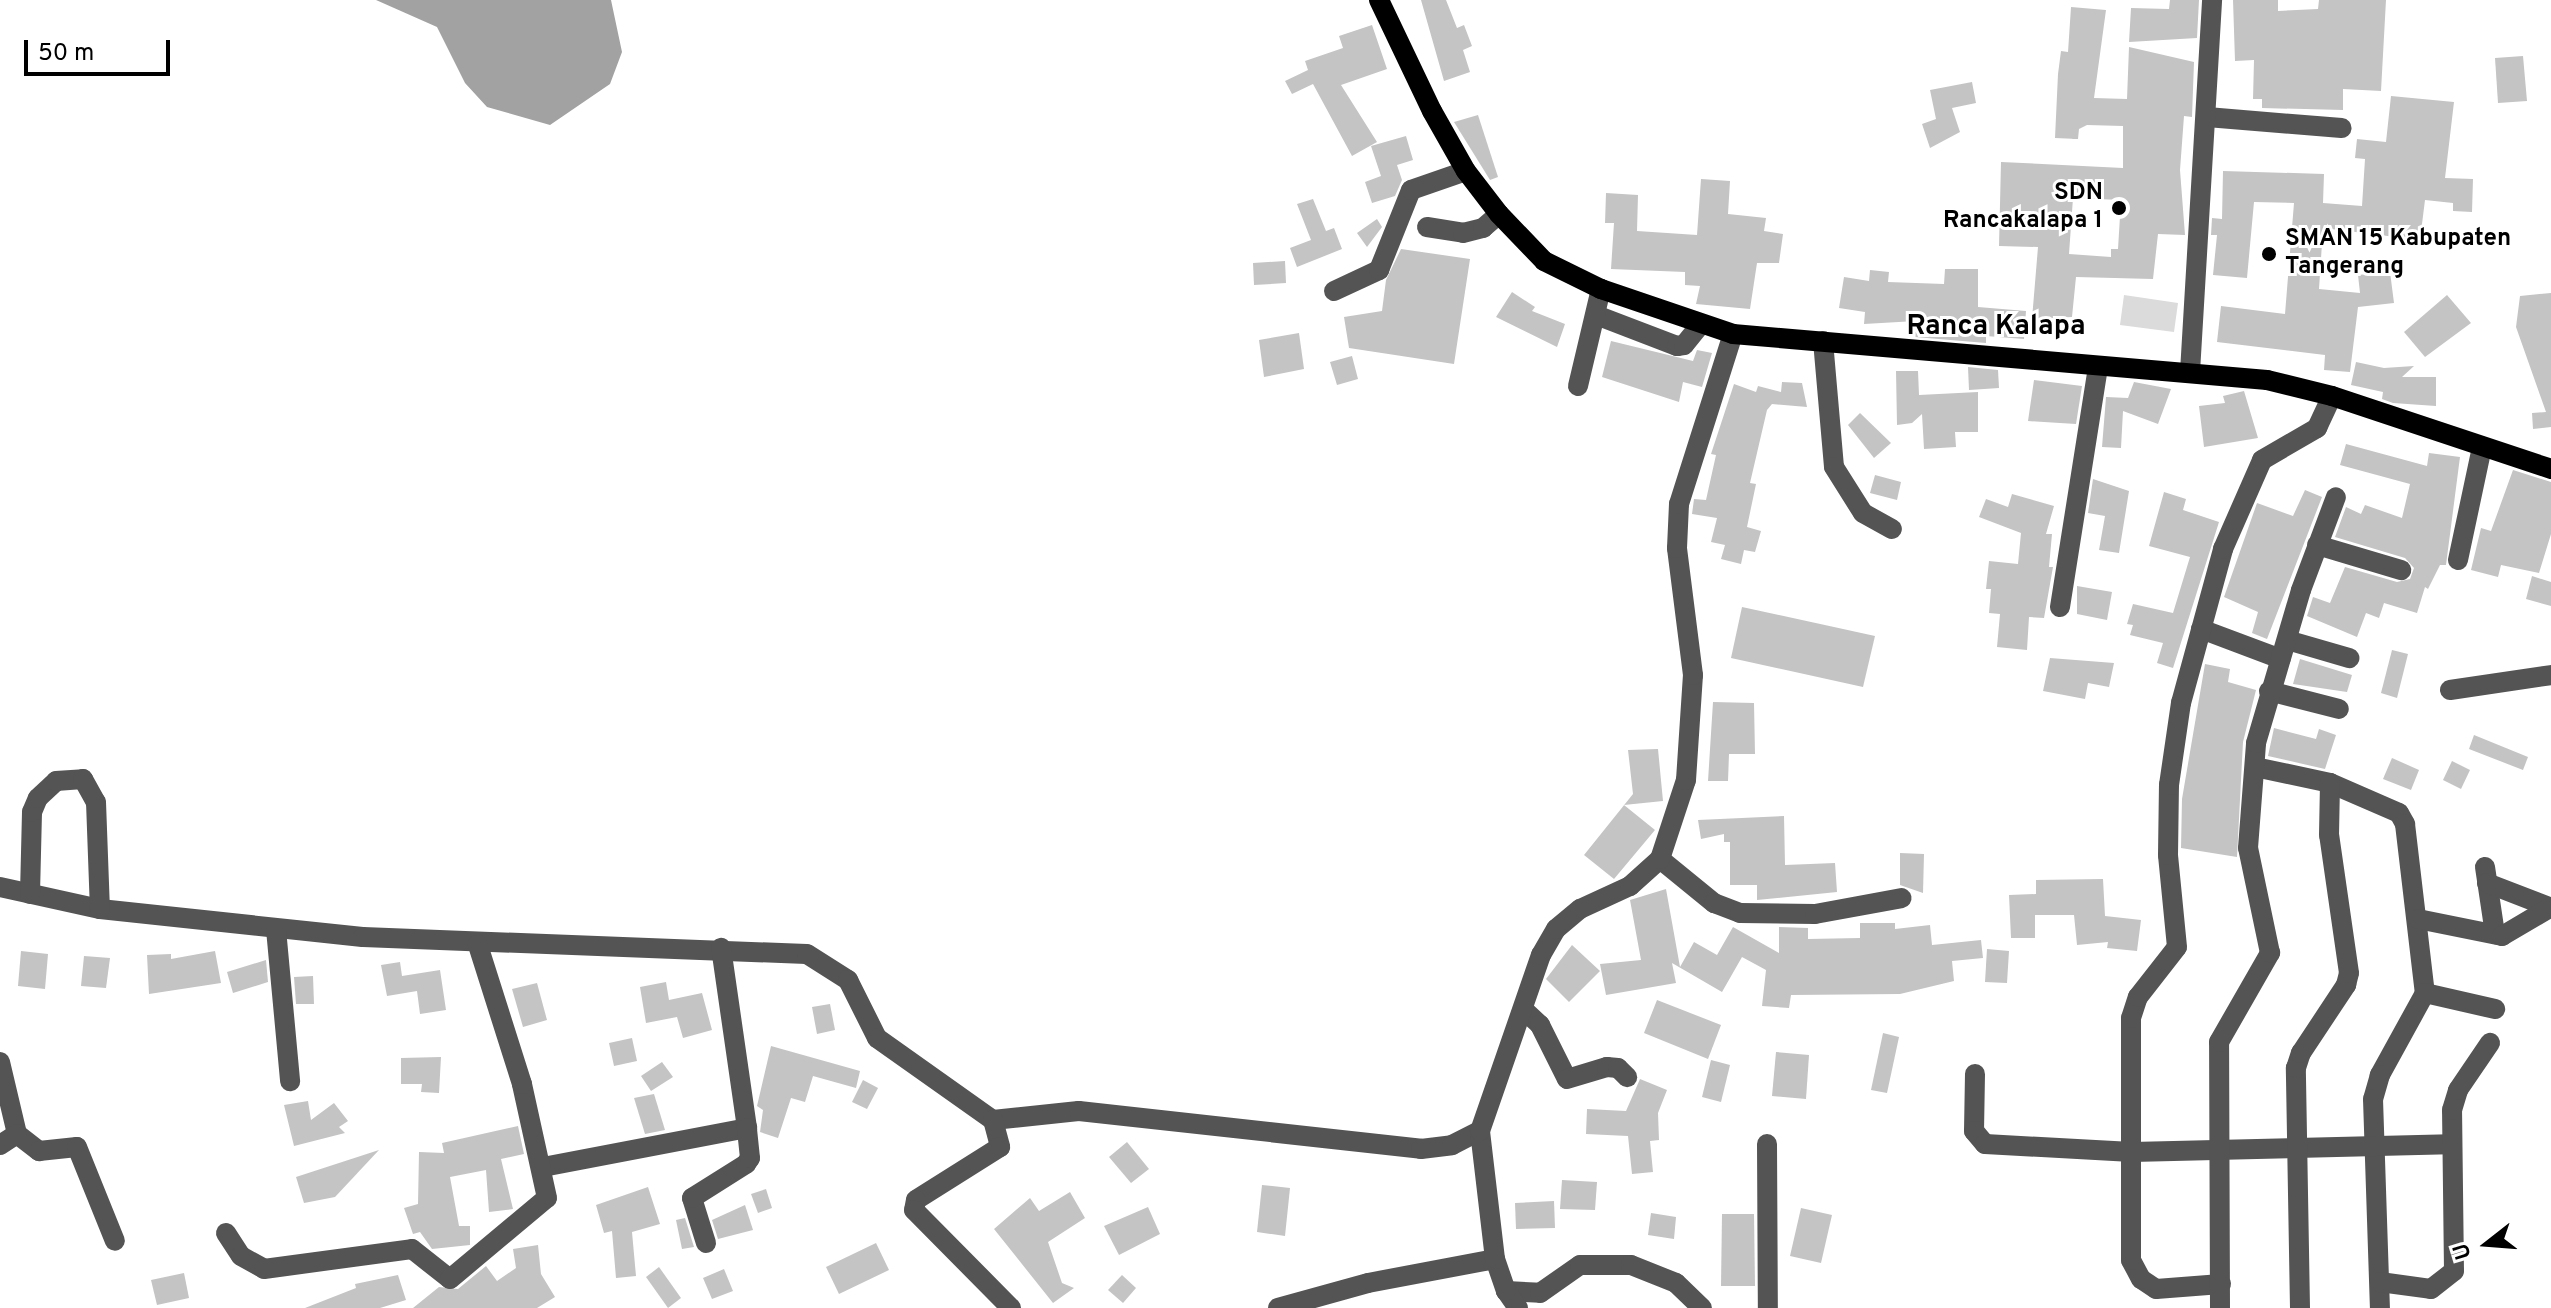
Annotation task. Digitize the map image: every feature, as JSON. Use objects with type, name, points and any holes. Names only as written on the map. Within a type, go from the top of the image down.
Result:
[{"type":"main road","points":[[1379,0],[1466,171],[1499,214],[1544,261],[1601,289],[1733,334],[2267,380],[2332,396],[2551,469]]},
{"type":"street","points":[[2190,372],[2212,0]]},
{"type":"street","points":[[2207,117],[2342,128]]},
{"type":"street","points":[[1334,291],[1379,270],[1411,190],[1466,171]]},
{"type":"street","points":[[1427,227],[1463,233],[1483,228],[1499,214]]},
{"type":"street","points":[[1578,386],[1601,289]]},
{"type":"street","points":[[1596,315],[1677,346],[1684,345],[1701,324]]},
{"type":"street","points":[[1702,1308],[1676,1283],[1631,1265],[1580,1265],[1540,1293],[1512,1300],[1495,1259],[1480,1131],[1541,955],[1556,929],[1580,909],[1630,886],[1660,859],[1686,780],[1693,675],[1677,548],[1679,504],[1733,334]]},
{"type":"street","points":[[1823,341],[1834,467],[1863,513],[1892,529]]},
{"type":"street","points":[[2060,607],[2098,366]]},
{"type":"street","points":[[2221,1284],[2156,1289],[2141,1279],[2131,1260],[2131,1018],[2138,997],[2177,947],[2168,855],[2169,785],[2181,703],[2223,549],[2256,469],[2271,452],[2317,428],[2332,396]]},
{"type":"street","points":[[2458,560],[2482,447]]},
{"type":"street","points":[[2220,1308],[2219,1042],[2270,953],[2248,848],[2255,767],[2269,691],[2336,497]]},
{"type":"street","points":[[2317,545],[2401,570]]},
{"type":"street","points":[[2201,629],[2284,649],[2349,658]]},
{"type":"street","points":[[2450,690],[2551,675]]},
{"type":"street","points":[[2269,691],[2339,709]]},
{"type":"street","points":[[2255,767],[2330,783],[2399,813],[2418,919],[2425,993],[2375,1087],[2373,1147],[2380,1308]]},
{"type":"street","points":[[30,894],[32,812],[38,798],[56,781],[83,779],[96,802],[100,909]]},
{"type":"street","points":[[2300,1308],[2297,1149],[2301,1053],[2346,985],[2349,973],[2329,835],[2330,783]]},
{"type":"street","points":[[1660,859],[1714,903],[1740,913],[1815,914],[1902,898]]},
{"type":"street","points":[[2495,934],[2486,875],[2550,907]]},
{"type":"street","points":[[0,887],[100,909],[276,929],[478,945],[721,948],[807,954],[839,973],[855,991],[877,1038],[993,1120],[1000,1147],[916,1200],[914,1210],[1011,1308]]},
{"type":"street","points":[[2418,919],[2495,934],[2509,933],[2550,907]]},
{"type":"street","points":[[276,929],[290,1081]]},
{"type":"street","points":[[226,1233],[241,1256],[264,1269],[412,1249],[450,1279],[547,1198],[543,1167],[478,945]]},
{"type":"street","points":[[706,1243],[692,1198],[746,1164],[750,1158],[721,948]]},
{"type":"street","points":[[2425,993],[2495,1009]]},
{"type":"street","points":[[1524,1010],[1540,1025],[1567,1079],[1607,1067],[1618,1068],[1627,1077]]},
{"type":"street","points":[[2380,1282],[2431,1289],[2454,1271],[2449,1144],[2458,1090],[2490,1043]]},
{"type":"street","points":[[0,1062],[9,1139],[39,1151],[77,1147],[115,1241]]},
{"type":"street","points":[[1975,1074],[1974,1131],[1985,1144],[2132,1152],[2449,1144]]},
{"type":"street","points":[[993,1120],[1079,1111],[1421,1149],[1452,1145],[1480,1131]]},
{"type":"street","points":[[543,1167],[747,1128]]},
{"type":"street","points":[[1767,1144],[1768,1308]]},
{"type":"street","points":[[1278,1308],[1368,1283],[1495,1259]]},
{"type":"shaded area","points":[[376,0],[611,0],[622,52],[610,84],[550,125],[487,107],[465,83],[437,27]]},
{"type":"shaded area","points":[[2124,295],[2178,303],[2174,332],[2120,325]]},
{"type":"building","points":[[1421,0],[1446,0],[1457,28],[1464,25],[1472,46],[1463,50],[1470,72],[1444,81]]},
{"type":"building","points":[[2170,0],[2199,0],[2197,38],[2129,42],[2131,8],[2169,9]]},
{"type":"building","points":[[2233,0],[2278,0],[2278,11],[2318,9],[2319,0],[2386,0],[2381,91],[2343,89],[2343,110],[2262,108],[2262,99],[2253,99],[2254,60],[2235,61]]},
{"type":"building","points":[[2071,7],[2106,10],[2094,98],[2127,99],[2129,47],[2194,62],[2192,117],[2184,116],[2180,170],[2185,235],[2158,234],[2153,279],[2076,277],[2072,317],[2032,319],[2038,247],[1999,246],[2001,162],[2123,168],[2123,126],[2087,125],[2079,129],[2078,139],[2055,138],[2061,51],[2068,52]],"holes":[[[2073,198],[2121,200],[2118,249],[2111,249],[2111,257],[2069,254]]]},
{"type":"building","points":[[1372,25],[1387,69],[1341,85],[1377,142],[1352,156],[1313,84],[1292,94],[1285,81],[1308,70],[1305,61],[1343,48],[1339,36]]},
{"type":"building","points":[[2523,56],[2527,101],[2498,103],[2495,58]]},
{"type":"building","points":[[1972,82],[1976,103],[1952,108],[1960,132],[1930,148],[1922,124],[1936,119],[1930,90]]},
{"type":"building","points":[[2391,96],[2454,102],[2445,178],[2473,179],[2472,212],[2453,211],[2453,203],[2425,200],[2420,240],[2323,228],[2319,289],[2360,293],[2358,275],[2368,274],[2367,266],[2389,264],[2394,303],[2358,307],[2350,372],[2324,370],[2325,355],[2217,342],[2221,306],[2285,314],[2294,203],[2254,202],[2247,278],[2213,275],[2217,235],[2211,235],[2212,218],[2222,219],[2223,171],[2324,174],[2323,203],[2362,206],[2365,159],[2355,158],[2357,139],[2386,142]]},
{"type":"building","points":[[1478,115],[1498,177],[1490,180],[1454,122]]},
{"type":"building","points":[[1406,136],[1413,160],[1397,165],[1402,180],[1395,196],[1372,203],[1365,182],[1381,176],[1371,146]]},
{"type":"building","points":[[1701,179],[1730,181],[1728,214],[1766,218],[1764,231],[1783,234],[1779,263],[1757,263],[1750,309],[1696,304],[1700,286],[1685,285],[1685,272],[1611,269],[1614,223],[1605,223],[1606,193],[1638,195],[1637,231],[1697,235]]},
{"type":"building","points":[[1313,199],[1326,231],[1334,228],[1342,249],[1297,267],[1290,248],[1311,240],[1297,204]]},
{"type":"building","points":[[1377,219],[1382,227],[1367,247],[1357,233]]},
{"type":"building","points":[[1401,249],[1470,259],[1454,364],[1349,348],[1344,317],[1382,311],[1386,280]]},
{"type":"building","points":[[1285,261],[1286,283],[1254,285],[1253,263]]},
{"type":"building","points":[[1945,269],[1978,269],[1978,307],[2026,311],[2024,339],[1986,336],[1986,343],[1915,337],[1916,321],[1864,324],[1865,312],[1839,308],[1844,277],[1869,281],[1870,270],[1889,272],[1888,282],[1944,284]]},
{"type":"building","points":[[1512,292],[1535,307],[1532,311],[1565,324],[1557,347],[1496,317]]},
{"type":"building","points":[[2551,293],[2551,427],[2533,429],[2532,413],[2546,412],[2516,327],[2520,296]]},
{"type":"building","points":[[2447,295],[2471,323],[2425,357],[2404,332]]},
{"type":"building","points":[[1299,333],[1304,369],[1264,377],[1259,340]]},
{"type":"building","points":[[1611,341],[1693,361],[1697,350],[1712,353],[1702,387],[1683,382],[1679,402],[1602,377]]},
{"type":"building","points":[[1352,356],[1358,379],[1337,385],[1330,362]]},
{"type":"building","points":[[2356,362],[2384,368],[2414,366],[2402,377],[2436,377],[2436,406],[2393,403],[2382,399],[2383,392],[2351,385]]},
{"type":"building","points":[[1968,367],[1998,370],[1999,388],[1969,390]]},
{"type":"building","points":[[1896,371],[1918,371],[1919,395],[1978,392],[1978,432],[1955,432],[1956,447],[1924,449],[1922,414],[1912,423],[1897,425]]},
{"type":"building","points":[[2034,380],[2082,386],[2076,424],[2028,421]]},
{"type":"building","points":[[1782,382],[1802,383],[1807,407],[1772,404],[1767,410],[1750,483],[1756,484],[1747,527],[1761,531],[1755,552],[1744,550],[1741,564],[1721,559],[1725,545],[1711,542],[1717,518],[1692,514],[1694,499],[1706,500],[1716,455],[1711,454],[1734,384],[1756,392],[1758,386],[1781,392]]},
{"type":"building","points":[[2134,382],[2171,389],[2158,424],[2123,411],[2121,448],[2102,447],[2106,397],[2128,398]]},
{"type":"building","points":[[2244,391],[2258,438],[2204,447],[2199,406],[2225,403],[2223,396]]},
{"type":"building","points":[[1860,413],[1891,443],[1874,458],[1848,425]]},
{"type":"building","points":[[2346,444],[2427,466],[2429,453],[2460,457],[2446,565],[2440,565],[2428,589],[2425,587],[2417,613],[2384,603],[2379,618],[2366,613],[2357,637],[2307,616],[2313,597],[2330,603],[2345,567],[2397,582],[2410,579],[2414,568],[2405,558],[2335,537],[2346,507],[2361,514],[2365,505],[2402,518],[2410,484],[2340,465]]},
{"type":"building","points":[[2513,470],[2551,482],[2551,534],[2539,573],[2501,565],[2498,577],[2471,570],[2481,528],[2491,531]]},
{"type":"building","points":[[1875,475],[1901,482],[1897,500],[1870,493]]},
{"type":"building","points":[[2093,479],[2129,491],[2119,553],[2099,550],[2105,516],[2088,513]]},
{"type":"building","points":[[2305,490],[2322,497],[2267,639],[2252,633],[2258,612],[2224,597],[2257,503],[2293,516]]},
{"type":"building","points":[[2164,492],[2186,499],[2183,510],[2219,522],[2173,668],[2157,663],[2163,643],[2130,635],[2133,625],[2127,624],[2133,604],[2173,613],[2190,557],[2149,546]]},
{"type":"building","points":[[2012,494],[2054,506],[2046,534],[2052,534],[2049,567],[2053,567],[2044,618],[2029,617],[2027,650],[1997,647],[2000,614],[1989,613],[1991,589],[1986,589],[1989,561],[2018,564],[2021,533],[1979,517],[1986,499],[2008,507]]},
{"type":"building","points":[[2532,576],[2551,582],[2551,606],[2526,599]]},
{"type":"building","points":[[2077,586],[2112,592],[2107,620],[2077,614]]},
{"type":"building","points":[[1742,607],[1875,636],[1863,687],[1731,658]]},
{"type":"building","points":[[2392,650],[2408,654],[2397,698],[2381,693]]},
{"type":"building","points":[[2050,658],[2114,663],[2109,687],[2088,683],[2085,699],[2043,691]]},
{"type":"building","points":[[2300,659],[2352,675],[2347,692],[2293,684]]},
{"type":"building","points":[[2205,664],[2230,669],[2228,682],[2256,690],[2243,742],[2237,857],[2181,848],[2182,799]]},
{"type":"building","points":[[1713,702],[1754,703],[1755,754],[1729,754],[1728,781],[1708,781]]},
{"type":"building","points":[[2274,728],[2316,739],[2319,729],[2336,735],[2325,769],[2268,756]]},
{"type":"building","points":[[2474,735],[2528,757],[2523,770],[2469,749]]},
{"type":"building","points":[[1658,749],[1663,801],[1624,805],[1633,794],[1628,750]]},
{"type":"building","points":[[2392,758],[2419,770],[2411,790],[2383,779]]},
{"type":"building","points":[[2452,761],[2470,770],[2461,789],[2443,780]]},
{"type":"building","points":[[1624,805],[1655,830],[1614,879],[1584,855]]},
{"type":"building","points":[[1784,816],[1785,865],[1835,863],[1837,892],[1757,900],[1757,885],[1730,885],[1730,842],[1724,842],[1724,834],[1701,839],[1698,820]]},
{"type":"building","points":[[1900,853],[1924,854],[1923,893],[1900,885]]},
{"type":"building","points":[[2103,879],[2105,916],[2141,920],[2137,951],[2107,948],[2108,942],[2077,945],[2074,915],[2035,915],[2035,938],[2011,938],[2009,895],[2036,894],[2036,880]]},
{"type":"building","points":[[1666,889],[1680,967],[1694,942],[1717,955],[1733,927],[1779,953],[1779,927],[1808,928],[1808,939],[1860,938],[1860,923],[1895,923],[1895,929],[1930,925],[1932,945],[1981,940],[1983,958],[1952,961],[1954,981],[1900,994],[1791,995],[1789,1008],[1762,1006],[1766,970],[1742,957],[1722,992],[1672,963],[1676,983],[1606,995],[1600,964],[1641,960],[1630,900]]},
{"type":"building","points":[[1572,945],[1600,971],[1569,1002],[1546,979]]},
{"type":"building","points":[[1987,949],[2009,951],[2007,983],[1985,982]]},
{"type":"building","points":[[21,951],[48,954],[45,989],[18,986]]},
{"type":"building","points":[[215,951],[221,983],[149,994],[147,955],[171,954],[171,959]]},
{"type":"building","points":[[84,956],[110,958],[106,988],[81,986]]},
{"type":"building","points":[[266,960],[268,982],[233,993],[227,972]]},
{"type":"building","points":[[400,962],[402,976],[440,970],[446,1010],[420,1014],[417,991],[387,996],[381,965]]},
{"type":"building","points":[[313,976],[314,1004],[296,1004],[294,977]]},
{"type":"building","points":[[666,982],[669,1000],[702,993],[712,1030],[683,1038],[677,1017],[646,1023],[640,987]]},
{"type":"building","points":[[537,983],[547,1020],[523,1027],[512,989]]},
{"type":"building","points":[[1657,1000],[1721,1025],[1708,1059],[1644,1033]]},
{"type":"building","points":[[830,1004],[835,1030],[817,1034],[812,1007]]},
{"type":"building","points":[[1883,1033],[1899,1037],[1887,1093],[1871,1090]]},
{"type":"building","points":[[632,1038],[637,1061],[614,1066],[609,1043]]},
{"type":"building","points":[[771,1046],[860,1071],[856,1088],[813,1076],[805,1102],[791,1098],[778,1138],[760,1132],[763,1110],[757,1106]]},
{"type":"building","points":[[1776,1052],[1809,1055],[1806,1099],[1772,1096]]},
{"type":"building","points":[[441,1057],[439,1093],[421,1092],[422,1084],[401,1084],[401,1058]]},
{"type":"building","points":[[1711,1060],[1730,1065],[1721,1102],[1702,1097]]},
{"type":"building","points":[[662,1062],[673,1077],[651,1091],[641,1076]]},
{"type":"building","points":[[1640,1079],[1667,1090],[1658,1113],[1659,1140],[1650,1141],[1653,1172],[1632,1174],[1628,1136],[1586,1134],[1587,1109],[1626,1111]]},
{"type":"building","points":[[863,1080],[878,1088],[867,1109],[852,1102]]},
{"type":"building","points":[[654,1094],[665,1130],[645,1134],[634,1098]]},
{"type":"building","points":[[308,1101],[311,1120],[334,1103],[348,1121],[339,1127],[345,1133],[294,1146],[284,1105]]},
{"type":"building","points":[[518,1126],[524,1154],[501,1159],[513,1209],[489,1212],[486,1170],[450,1177],[459,1226],[470,1226],[470,1245],[432,1249],[420,1232],[413,1234],[404,1208],[418,1204],[419,1152],[444,1153],[442,1143]]},
{"type":"building","points":[[1127,1142],[1149,1169],[1131,1183],[1109,1157]]},
{"type":"building","points":[[379,1150],[335,1197],[304,1203],[296,1177]]},
{"type":"building","points":[[1562,1180],[1597,1182],[1595,1210],[1560,1209]]},
{"type":"building","points":[[1262,1185],[1290,1188],[1285,1236],[1257,1232]]},
{"type":"building","points":[[648,1187],[660,1224],[632,1232],[636,1276],[616,1278],[612,1231],[604,1233],[596,1205]]},
{"type":"building","points":[[766,1189],[772,1208],[758,1213],[751,1194]]},
{"type":"building","points":[[1070,1192],[1085,1218],[1048,1242],[1062,1283],[1074,1288],[1053,1303],[994,1229],[1030,1198],[1039,1211]]},
{"type":"building","points":[[1554,1201],[1555,1228],[1516,1229],[1515,1203]]},
{"type":"building","points":[[745,1205],[753,1230],[718,1239],[712,1220]]},
{"type":"building","points":[[1148,1207],[1160,1234],[1119,1255],[1104,1226]]},
{"type":"building","points":[[1801,1208],[1832,1215],[1821,1263],[1790,1256]]},
{"type":"building","points":[[1651,1213],[1676,1217],[1674,1239],[1648,1235]]},
{"type":"building","points":[[1722,1214],[1754,1214],[1755,1286],[1721,1286]]},
{"type":"building","points":[[685,1218],[694,1247],[682,1249],[676,1220]]},
{"type":"building","points":[[876,1243],[889,1270],[839,1294],[826,1267]]},
{"type":"building","points":[[538,1245],[541,1274],[555,1297],[537,1308],[413,1308],[439,1287],[458,1289],[486,1266],[497,1281],[516,1268],[513,1249]]},
{"type":"building","points":[[659,1267],[681,1298],[668,1308],[646,1277]]},
{"type":"building","points":[[724,1269],[733,1291],[712,1299],[703,1278]]},
{"type":"building","points":[[184,1273],[189,1298],[157,1305],[151,1280]]},
{"type":"building","points":[[398,1275],[406,1300],[380,1308],[305,1308],[356,1288],[355,1284]]},
{"type":"building","points":[[1122,1275],[1136,1288],[1123,1303],[1108,1290]]},
{"type":"place","name":"SDN Rancakalapa 1","points":[[2119,208]]},
{"type":"place","name":"SMAN 15 Kabupaten Tangerang","points":[[2269,254]]},
{"type":"district","name":"Ranca Kalapa","points":[[1996,327]]}]
